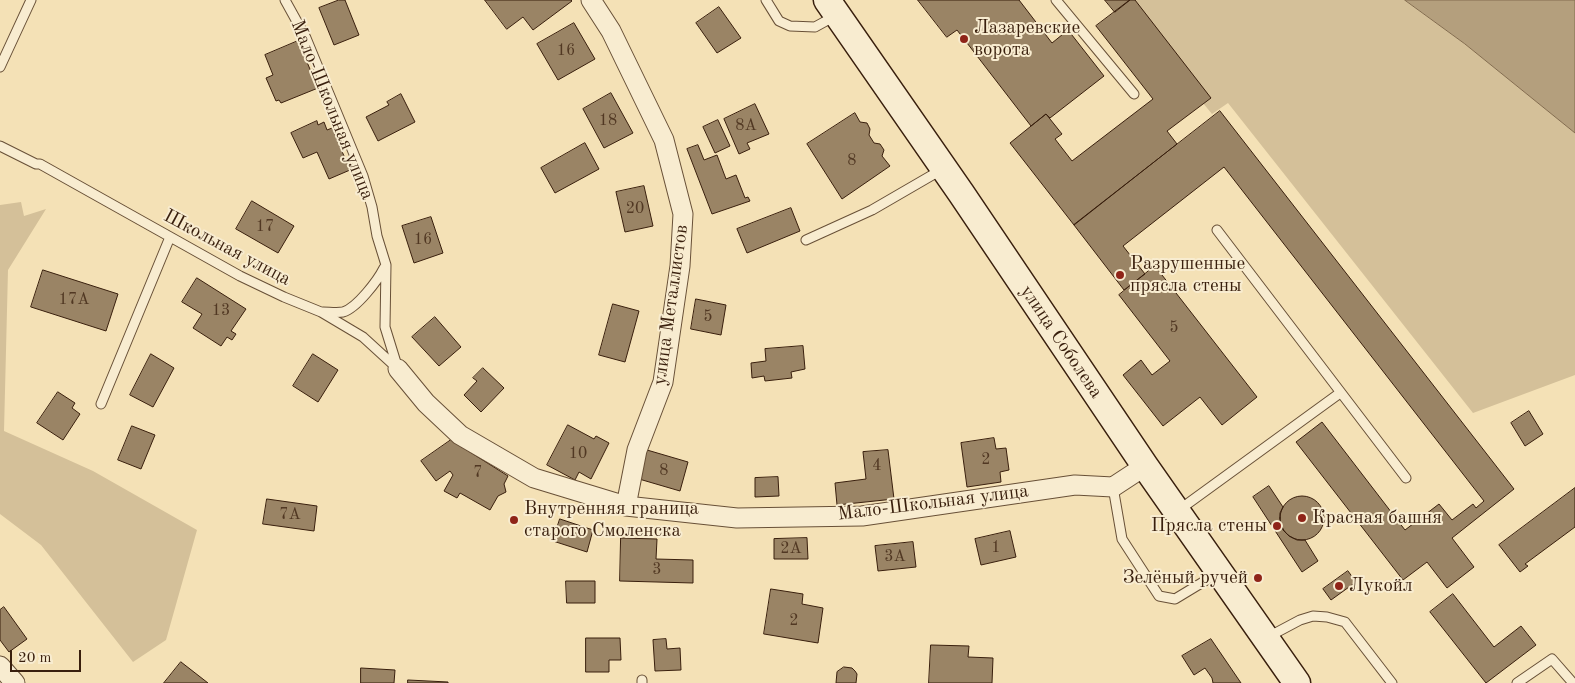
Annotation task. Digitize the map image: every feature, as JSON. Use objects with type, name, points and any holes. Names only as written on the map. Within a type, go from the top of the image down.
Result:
[{"type":"main road","name":"улица Соболева","points":[[832,7],[1145,466],[1297,683]]},
{"type":"street","name":"улица Металлистов","points":[[591,0],[611,30],[664,140],[683,214],[680,266],[663,382],[637,450],[626,506]]},
{"type":"street","name":"Мало-Школьная улица","points":[[398,369],[426,403],[460,435],[534,478],[626,506],[736,518],[862,516],[1075,485],[1114,487]]},
{"type":"street","points":[[1114,487],[1145,466]]},
{"type":"street","points":[[0,666],[15,683]]},
{"type":"lane","points":[[0,67],[31,0]]},
{"type":"lane","name":"Мало-Школьная улица","points":[[285,0],[306,38],[363,176],[386,265],[385,327],[398,369]]},
{"type":"lane","points":[[766,0],[779,21],[790,26],[815,27],[832,7]]},
{"type":"lane","points":[[1056,0],[1134,94]]},
{"type":"lane","name":"Школьная улица","points":[[0,146],[36,164],[40,164],[170,238],[249,280],[321,312],[363,337],[398,369]]},
{"type":"lane","points":[[806,240],[872,210],[944,169]]},
{"type":"lane","points":[[1217,230],[1406,478]]},
{"type":"lane","points":[[101,404],[170,238]]},
{"type":"lane","points":[[321,312],[344,312],[364,297],[379,278],[386,265]]},
{"type":"lane","points":[[1177,512],[1340,393]]},
{"type":"lane","points":[[1114,487],[1122,539],[1159,596],[1175,599],[1219,572]]},
{"type":"lane","points":[[1265,639],[1300,620],[1313,616],[1327,617],[1345,622],[1392,683]]},
{"type":"lane","points":[[1517,683],[1552,659],[1573,683]]},
{"type":"shaded area","points":[[1118,0],[1405,0],[1465,44],[1575,133],[1575,375],[1473,413],[1228,103],[1212,114]]},
{"type":"shaded area","points":[[1405,0],[1575,0],[1575,133],[1465,44]]},
{"type":"shaded area","points":[[21,202],[24,216],[46,209],[8,270],[4,431],[93,471],[197,530],[166,640],[133,662],[41,545],[0,514],[0,205]]},
{"type":"building","points":[[339,0],[345,0],[359,35],[334,45],[319,8]]},
{"type":"building","points":[[485,0],[572,1],[533,30],[523,17],[507,29]]},
{"type":"building","points":[[918,0],[1019,0],[1052,43],[1068,30],[1104,76],[1050,118],[1046,114],[1031,126],[957,30],[947,37]]},
{"type":"building","points":[[1105,0],[1130,0],[1115,12]]},
{"type":"building","points":[[1130,0],[1135,0],[1211,98],[1167,131],[1177,144],[1074,225],[1010,143],[1046,114],[1062,134],[1055,139],[1072,161],[1153,99],[1096,26]]},
{"type":"building","points":[[719,7],[741,38],[717,53],[696,23]]},
{"type":"building","points":[[574,23],[595,59],[558,80],[537,44]]},
{"type":"building","points":[[298,41],[318,88],[281,103],[279,100],[276,101],[266,78],[273,75],[265,55]]},
{"type":"building","points":[[611,93],[633,133],[604,148],[583,109]]},
{"type":"building","points":[[401,94],[415,122],[378,141],[366,117],[389,105],[387,102]]},
{"type":"building","points":[[755,104],[769,134],[747,143],[750,149],[739,154],[724,119]]},
{"type":"building","points":[[1220,111],[1514,489],[1452,538],[1474,567],[1447,588],[1427,562],[1403,580],[1296,442],[1322,422],[1405,530],[1439,504],[1452,520],[1473,504],[1476,508],[1484,501],[1224,167],[1123,246],[1145,274],[1124,290],[1074,225]]},
{"type":"building","points":[[855,113],[860,122],[867,123],[870,129],[869,135],[874,143],[880,144],[884,150],[882,156],[890,166],[842,199],[807,144]]},
{"type":"building","points":[[718,120],[730,146],[715,153],[703,127]]},
{"type":"building","points":[[317,121],[318,125],[324,122],[327,130],[332,128],[350,170],[329,179],[317,152],[303,158],[291,133]]},
{"type":"building","points":[[585,143],[599,169],[555,193],[541,168]]},
{"type":"building","points":[[698,145],[704,160],[717,155],[726,179],[736,175],[745,198],[748,197],[750,201],[712,214],[687,149]]},
{"type":"building","points":[[644,186],[653,226],[625,232],[616,192]]},
{"type":"building","points":[[252,201],[294,226],[278,253],[236,229]]},
{"type":"building","points":[[791,208],[800,231],[747,253],[737,229]]},
{"type":"building","points":[[431,217],[443,253],[414,263],[402,226]]},
{"type":"building","points":[[1155,266],[1257,397],[1222,425],[1200,397],[1163,426],[1123,375],[1141,360],[1152,375],[1170,361],[1119,295]]},
{"type":"building","points":[[43,270],[118,294],[106,331],[31,307]]},
{"type":"building","points":[[197,278],[246,309],[231,331],[236,334],[232,340],[227,337],[221,346],[193,328],[202,314],[182,302]]},
{"type":"building","points":[[696,299],[726,305],[721,335],[691,329]]},
{"type":"building","points":[[613,304],[639,311],[625,362],[599,355]]},
{"type":"building","points":[[435,317],[461,347],[439,366],[412,337]]},
{"type":"building","points":[[803,346],[805,369],[791,372],[792,378],[765,381],[764,376],[752,378],[751,363],[766,361],[765,349]]},
{"type":"building","points":[[151,354],[174,368],[153,407],[130,395]]},
{"type":"building","points":[[313,354],[338,370],[318,402],[293,386]]},
{"type":"building","points":[[483,368],[504,388],[481,412],[464,395],[477,381],[473,378]]},
{"type":"building","points":[[58,392],[75,403],[72,408],[80,414],[63,440],[37,423]]},
{"type":"building","points":[[1529,411],[1543,434],[1525,446],[1511,423]]},
{"type":"building","points":[[568,425],[594,439],[596,436],[609,443],[591,479],[579,472],[575,480],[547,465]]},
{"type":"building","points":[[132,426],[155,435],[141,469],[118,460]]},
{"type":"building","points":[[994,438],[996,449],[1006,448],[1009,470],[1000,472],[1001,482],[967,487],[961,443]]},
{"type":"building","points":[[451,440],[508,476],[504,484],[506,492],[498,496],[490,510],[460,493],[457,498],[444,491],[453,475],[450,471],[436,481],[421,461]]},
{"type":"building","points":[[647,450],[688,462],[680,491],[639,479]]},
{"type":"building","points":[[888,450],[894,499],[837,505],[835,483],[866,479],[863,452]]},
{"type":"building","points":[[778,477],[779,496],[755,497],[755,478]]},
{"type":"building","name":"Прясла стены","points":[[1269,486],[1283,507],[1280,513],[1280,522],[1283,530],[1297,540],[1305,540],[1318,561],[1302,572],[1253,497]]},
{"type":"building","points":[[1575,488],[1575,527],[1525,564],[1528,566],[1520,572],[1499,545]]},
{"type":"building","name":"Красная башня","points":[[1298,496],[1306,496],[1318,502],[1324,518],[1318,534],[1306,540],[1298,540],[1286,534],[1280,522],[1280,514],[1286,502]]},
{"type":"building","points":[[267,499],[317,506],[314,531],[263,524]]},
{"type":"building","points":[[560,519],[593,530],[587,552],[553,541]]},
{"type":"building","points":[[1010,531],[1016,557],[981,565],[975,539]]},
{"type":"building","points":[[621,538],[657,539],[656,559],[693,560],[693,583],[620,581]]},
{"type":"building","points":[[807,538],[808,559],[774,559],[774,539]]},
{"type":"building","points":[[913,542],[916,567],[878,571],[875,546]]},
{"type":"building","name":"Лукойл","points":[[1348,571],[1356,582],[1331,600],[1323,589]]},
{"type":"building","points":[[566,581],[595,581],[595,603],[567,603]]},
{"type":"building","points":[[771,589],[803,594],[802,604],[823,608],[818,643],[764,634]]},
{"type":"building","points":[[1453,594],[1494,647],[1521,626],[1536,645],[1486,683],[1430,612]]},
{"type":"building","points":[[4,607],[27,639],[9,652],[0,640],[0,610]]},
{"type":"building","points":[[586,638],[620,638],[621,660],[609,660],[609,672],[586,672]]},
{"type":"building","points":[[666,639],[667,649],[680,648],[681,670],[655,671],[653,640]]},
{"type":"building","points":[[1211,639],[1241,683],[1213,683],[1205,668],[1194,675],[1182,656]]},
{"type":"building","points":[[931,645],[969,646],[968,657],[993,658],[992,683],[929,683]]},
{"type":"building","points":[[181,662],[208,683],[164,683]]},
{"type":"building","points":[[844,667],[852,668],[855,671],[857,674],[856,683],[836,683],[837,672]]},
{"type":"building","points":[[361,668],[395,670],[394,683],[361,683]]},
{"type":"building","points":[[408,680],[448,682],[448,683],[408,683]]},
{"type":"place","name":"Лазаревские ворота","points":[[964,39]]},
{"type":"place","name":"Разрушенные прясла стены","points":[[1120,275]]},
{"type":"place","name":"Красная башня","points":[[1302,518]]},
{"type":"place","name":"Внутренняя граница старого Смоленска","points":[[514,520]]},
{"type":"place","name":"Прясла стены","points":[[1277,526]]},
{"type":"place","name":"Зелёный ручей","points":[[1258,578]]},
{"type":"place","name":"Лукойл","points":[[1339,586]]}]
